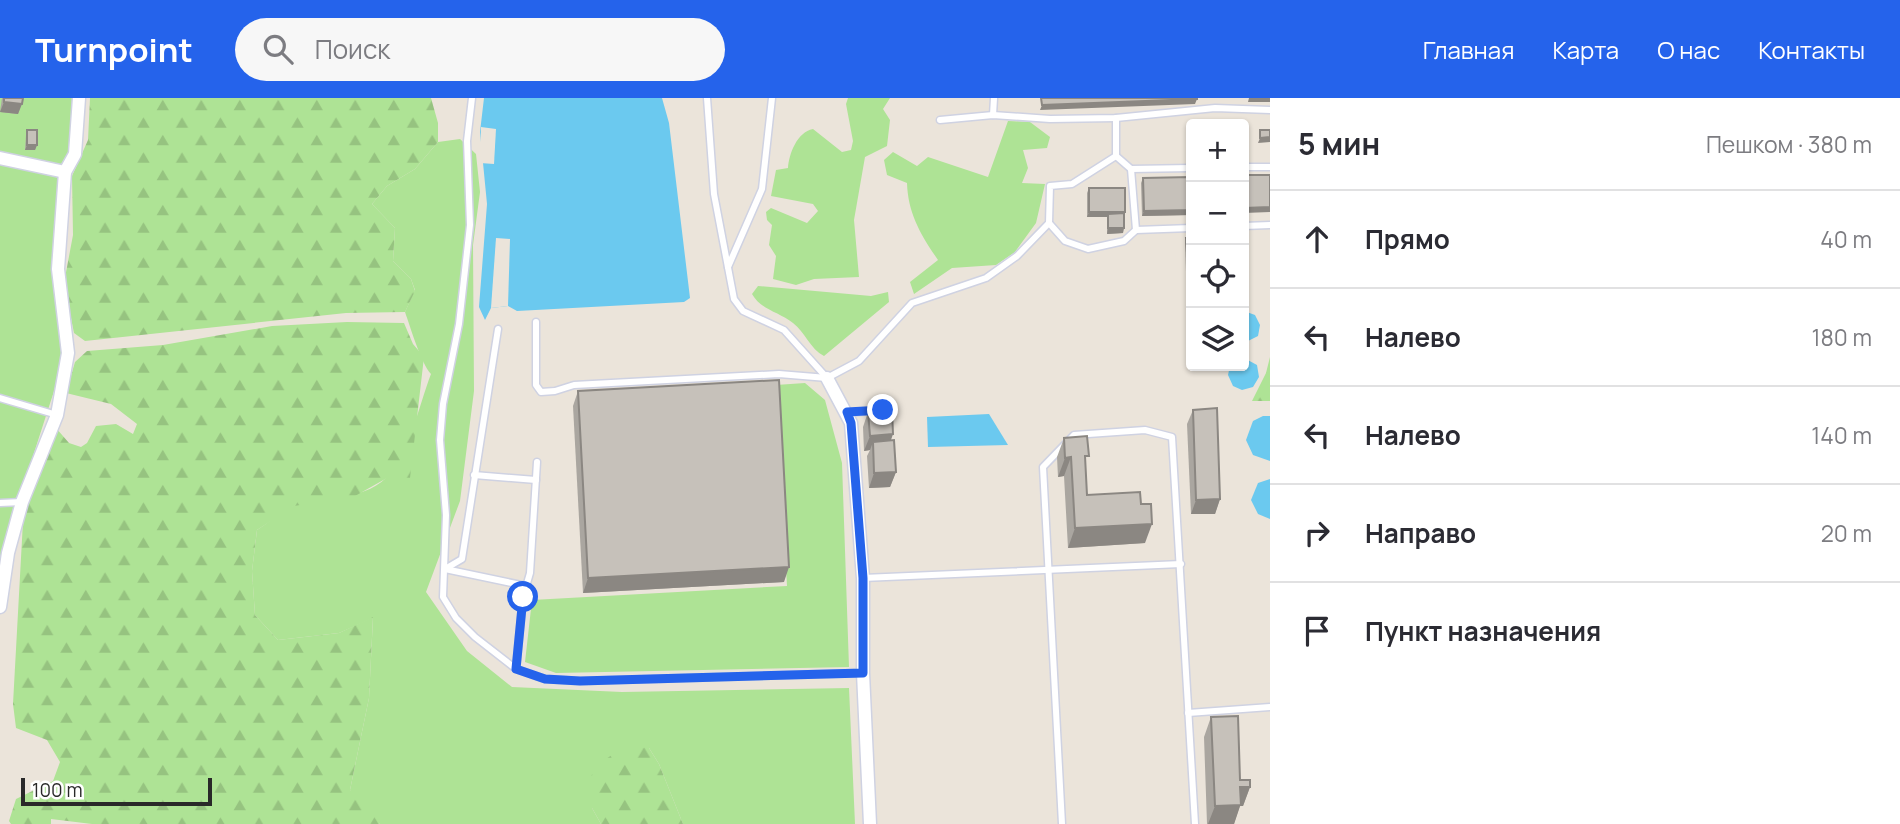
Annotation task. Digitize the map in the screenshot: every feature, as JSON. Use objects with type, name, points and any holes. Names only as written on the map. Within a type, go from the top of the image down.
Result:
[{"type":"street","points":[[0,607],[8,553],[22,502],[57,415],[68,353],[58,269],[65,172],[75,153],[79,98]]},
{"type":"street","points":[[0,158],[65,172]]},
{"type":"street","points":[[827,378],[851,423],[863,578],[863,673],[870,824]]},
{"type":"lane","points":[[472,98],[467,141],[470,225],[459,324],[443,404],[440,440],[446,515],[443,597],[456,618],[492,652],[516,669],[545,679],[580,681],[863,673]]},
{"type":"lane","points":[[707,98],[713,194],[734,299],[743,310],[784,330],[827,378]]},
{"type":"lane","points":[[728,267],[762,189],[772,98]]},
{"type":"lane","points":[[993,115],[994,98]]},
{"type":"lane","points":[[1215,98],[1215,108]]},
{"type":"lane","points":[[940,120],[993,115],[1049,119],[1116,118],[1215,108],[1270,110]]},
{"type":"lane","points":[[1116,118],[1116,156],[1131,169],[1186,168]]},
{"type":"lane","points":[[1116,156],[1072,184],[1049,186],[1049,223],[1065,241],[1088,249],[1124,240],[1136,230],[1186,228]]},
{"type":"lane","points":[[1249,167],[1270,167]]},
{"type":"lane","points":[[1131,169],[1136,230]]},
{"type":"lane","points":[[536,322],[536,385],[541,391],[555,391],[574,385],[779,373],[827,378],[859,361],[912,303],[986,278],[1017,256],[1049,223]]},
{"type":"lane","points":[[1249,226],[1270,225]]},
{"type":"lane","points":[[445,569],[462,559],[498,329]]},
{"type":"lane","points":[[0,398],[57,415]]},
{"type":"lane","points":[[847,412],[883,410]]},
{"type":"lane","points":[[1062,824],[1043,467],[1074,435],[1145,430],[1172,437],[1195,824]]},
{"type":"lane","points":[[516,669],[530,573],[537,461]]},
{"type":"lane","points":[[474,475],[536,480]]},
{"type":"lane","points":[[0,503],[22,502]]},
{"type":"lane","points":[[863,578],[1181,564]]},
{"type":"lane","points":[[445,569],[526,586]]},
{"type":"lane","points":[[1188,713],[1270,707]]},
{"type":"green space","points":[[0,98],[72,98],[70,145],[59,184],[56,246],[57,316],[66,354],[0,558]]},
{"type":"green space","points":[[90,98],[431,98],[438,123],[438,142],[415,169],[387,186],[372,204],[395,228],[393,261],[411,279],[415,291],[405,312],[346,313],[85,341],[74,333],[64,283],[73,235],[72,176],[88,140]]},
{"type":"green space","points":[[848,98],[890,98],[883,109],[890,120],[887,146],[865,157],[854,220],[859,277],[814,279],[796,285],[773,279],[776,256],[769,245],[772,225],[767,220],[766,212],[771,208],[807,223],[818,211],[813,204],[771,196],[776,170],[788,168],[798,139],[813,129],[842,152],[851,150],[853,141],[846,104]]},
{"type":"green space","points":[[1008,121],[1030,122],[1050,137],[1047,148],[1023,150],[1028,168],[1022,183],[1045,184],[1036,223],[1015,252],[996,265],[952,268],[914,294],[910,282],[938,260],[917,224],[910,205],[907,183],[887,175],[884,160],[893,152],[917,166],[928,157],[988,177]]},
{"type":"green space","points":[[460,139],[476,154],[480,192],[473,245],[474,391],[460,501],[426,592],[467,651],[512,687],[622,692],[849,688],[855,824],[683,824],[659,764],[649,748],[592,808],[601,824],[380,824],[350,790],[369,698],[373,618],[339,633],[278,640],[255,615],[252,571],[257,530],[293,506],[353,494],[376,486],[394,469],[401,457],[431,374],[420,354],[405,312],[415,290],[411,279],[393,261],[395,228],[372,204],[387,186],[415,169],[438,142]]},
{"type":"green space","points":[[758,286],[871,296],[888,292],[889,302],[824,356],[793,323],[756,299],[752,294]]},
{"type":"green space","points":[[347,322],[404,323],[413,344],[424,357],[410,478],[387,478],[355,496],[294,506],[257,530],[252,571],[255,615],[278,640],[339,633],[373,617],[369,698],[350,790],[363,797],[380,824],[92,824],[51,819],[51,824],[11,824],[9,821],[16,799],[53,781],[60,762],[47,740],[16,728],[13,704],[24,503],[56,428],[69,443],[81,447],[87,443],[96,426],[116,424],[133,434],[137,424],[111,404],[66,393],[75,362],[87,351],[163,345],[272,326]]},
{"type":"green space","points":[[1270,357],[1270,401],[1252,401],[1266,373]]},
{"type":"green space","points":[[805,383],[825,400],[842,463],[849,667],[556,673],[525,662],[532,600],[787,586],[776,385]]},
{"type":"green space","points":[[625,746],[649,748],[659,764],[683,824],[601,824],[592,808],[588,779],[606,759]]},
{"type":"water","points":[[484,98],[662,98],[669,123],[690,298],[684,302],[517,311],[508,306],[491,308],[485,320],[479,307],[487,204],[480,132]]},
{"type":"water","points":[[1249,313],[1255,315],[1260,325],[1258,336],[1249,340]]},
{"type":"water","points":[[1249,361],[1257,365],[1259,377],[1253,387],[1242,390],[1233,386],[1229,371],[1249,371]]},
{"type":"water","points":[[989,414],[1008,445],[928,447],[927,417]]},
{"type":"water","points":[[1270,416],[1270,461],[1253,455],[1246,440],[1253,421]]},
{"type":"water","points":[[1270,479],[1270,519],[1258,514],[1251,500],[1258,483]]},
{"type":"pier","points":[[481,127],[496,129],[494,164],[480,163]]},
{"type":"pier","points":[[496,238],[510,239],[508,306],[491,308]]},
{"type":"building","points":[[4,98],[23,98],[22,104],[4,102]]},
{"type":"building","points":[[1041,98],[1197,98],[1197,99],[1042,105]]},
{"type":"building","points":[[27,130],[37,130],[37,145],[27,145]]},
{"type":"building","points":[[1260,130],[1270,130],[1270,137],[1260,138]]},
{"type":"building","points":[[1249,175],[1270,175],[1270,207],[1249,208]]},
{"type":"building","points":[[1186,177],[1186,210],[1144,211],[1143,178]]},
{"type":"building","points":[[1089,188],[1125,188],[1125,212],[1089,212]]},
{"type":"building","points":[[1124,213],[1124,228],[1108,228],[1108,214]]},
{"type":"building","points":[[779,380],[789,567],[588,578],[578,391]]},
{"type":"building","points":[[1217,408],[1220,499],[1196,500],[1193,410]]},
{"type":"building","points":[[892,410],[893,434],[870,436],[868,412]]},
{"type":"building","points":[[1087,436],[1087,495],[1140,492],[1141,504],[1151,504],[1152,524],[1075,528],[1071,457],[1065,458],[1064,438]]},
{"type":"building","points":[[894,440],[896,472],[874,473],[873,442]]},
{"type":"building","points":[[1238,716],[1240,780],[1250,780],[1250,787],[1240,787],[1241,805],[1215,806],[1211,717]]},
{"type":"route","points":[[523,597],[516,669],[530,676],[580,681],[863,673],[863,578],[851,423],[847,412],[883,410]]}]
